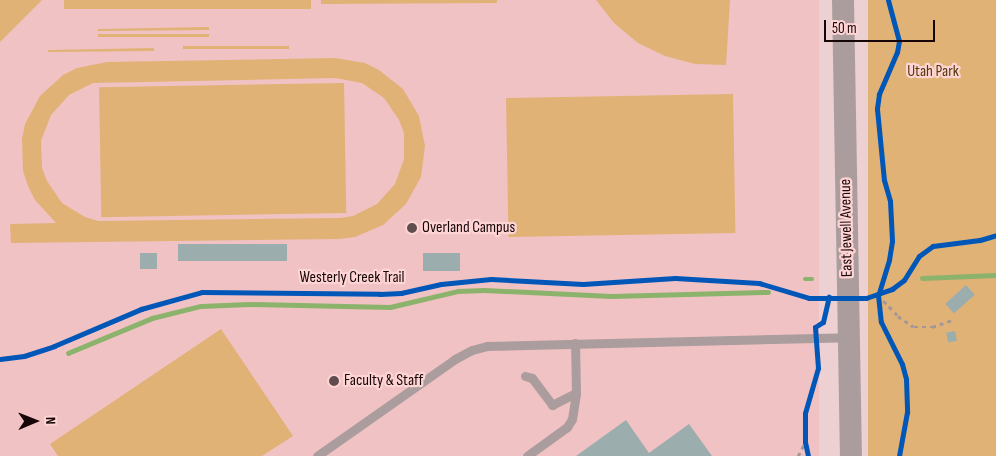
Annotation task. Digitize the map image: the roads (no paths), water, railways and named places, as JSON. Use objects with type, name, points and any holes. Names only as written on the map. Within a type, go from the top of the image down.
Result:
[{"type":"street","name":"East Jewell Avenue","points":[[843,0],[851,456]]},
{"type":"lane","points":[[318,456],[455,359],[472,350],[503,345],[849,338]]},
{"type":"lane","points":[[527,456],[567,427],[575,409],[575,343]]},
{"type":"lane","points":[[525,376],[532,378],[552,405],[576,393]]},
{"type":"waterway","points":[[922,278],[996,275]]},
{"type":"waterway","points":[[805,279],[812,279]]},
{"type":"waterway","points":[[68,353],[152,318],[201,306],[249,304],[390,307],[458,291],[484,290],[611,296],[768,292]]},
{"type":"place","name":"Overland Campus","points":[[412,228]]},
{"type":"place","name":"Faculty & Staff","points":[[334,381]]},
{"type":"park label","name":"Utah Park","points":[[933,72]]}]
